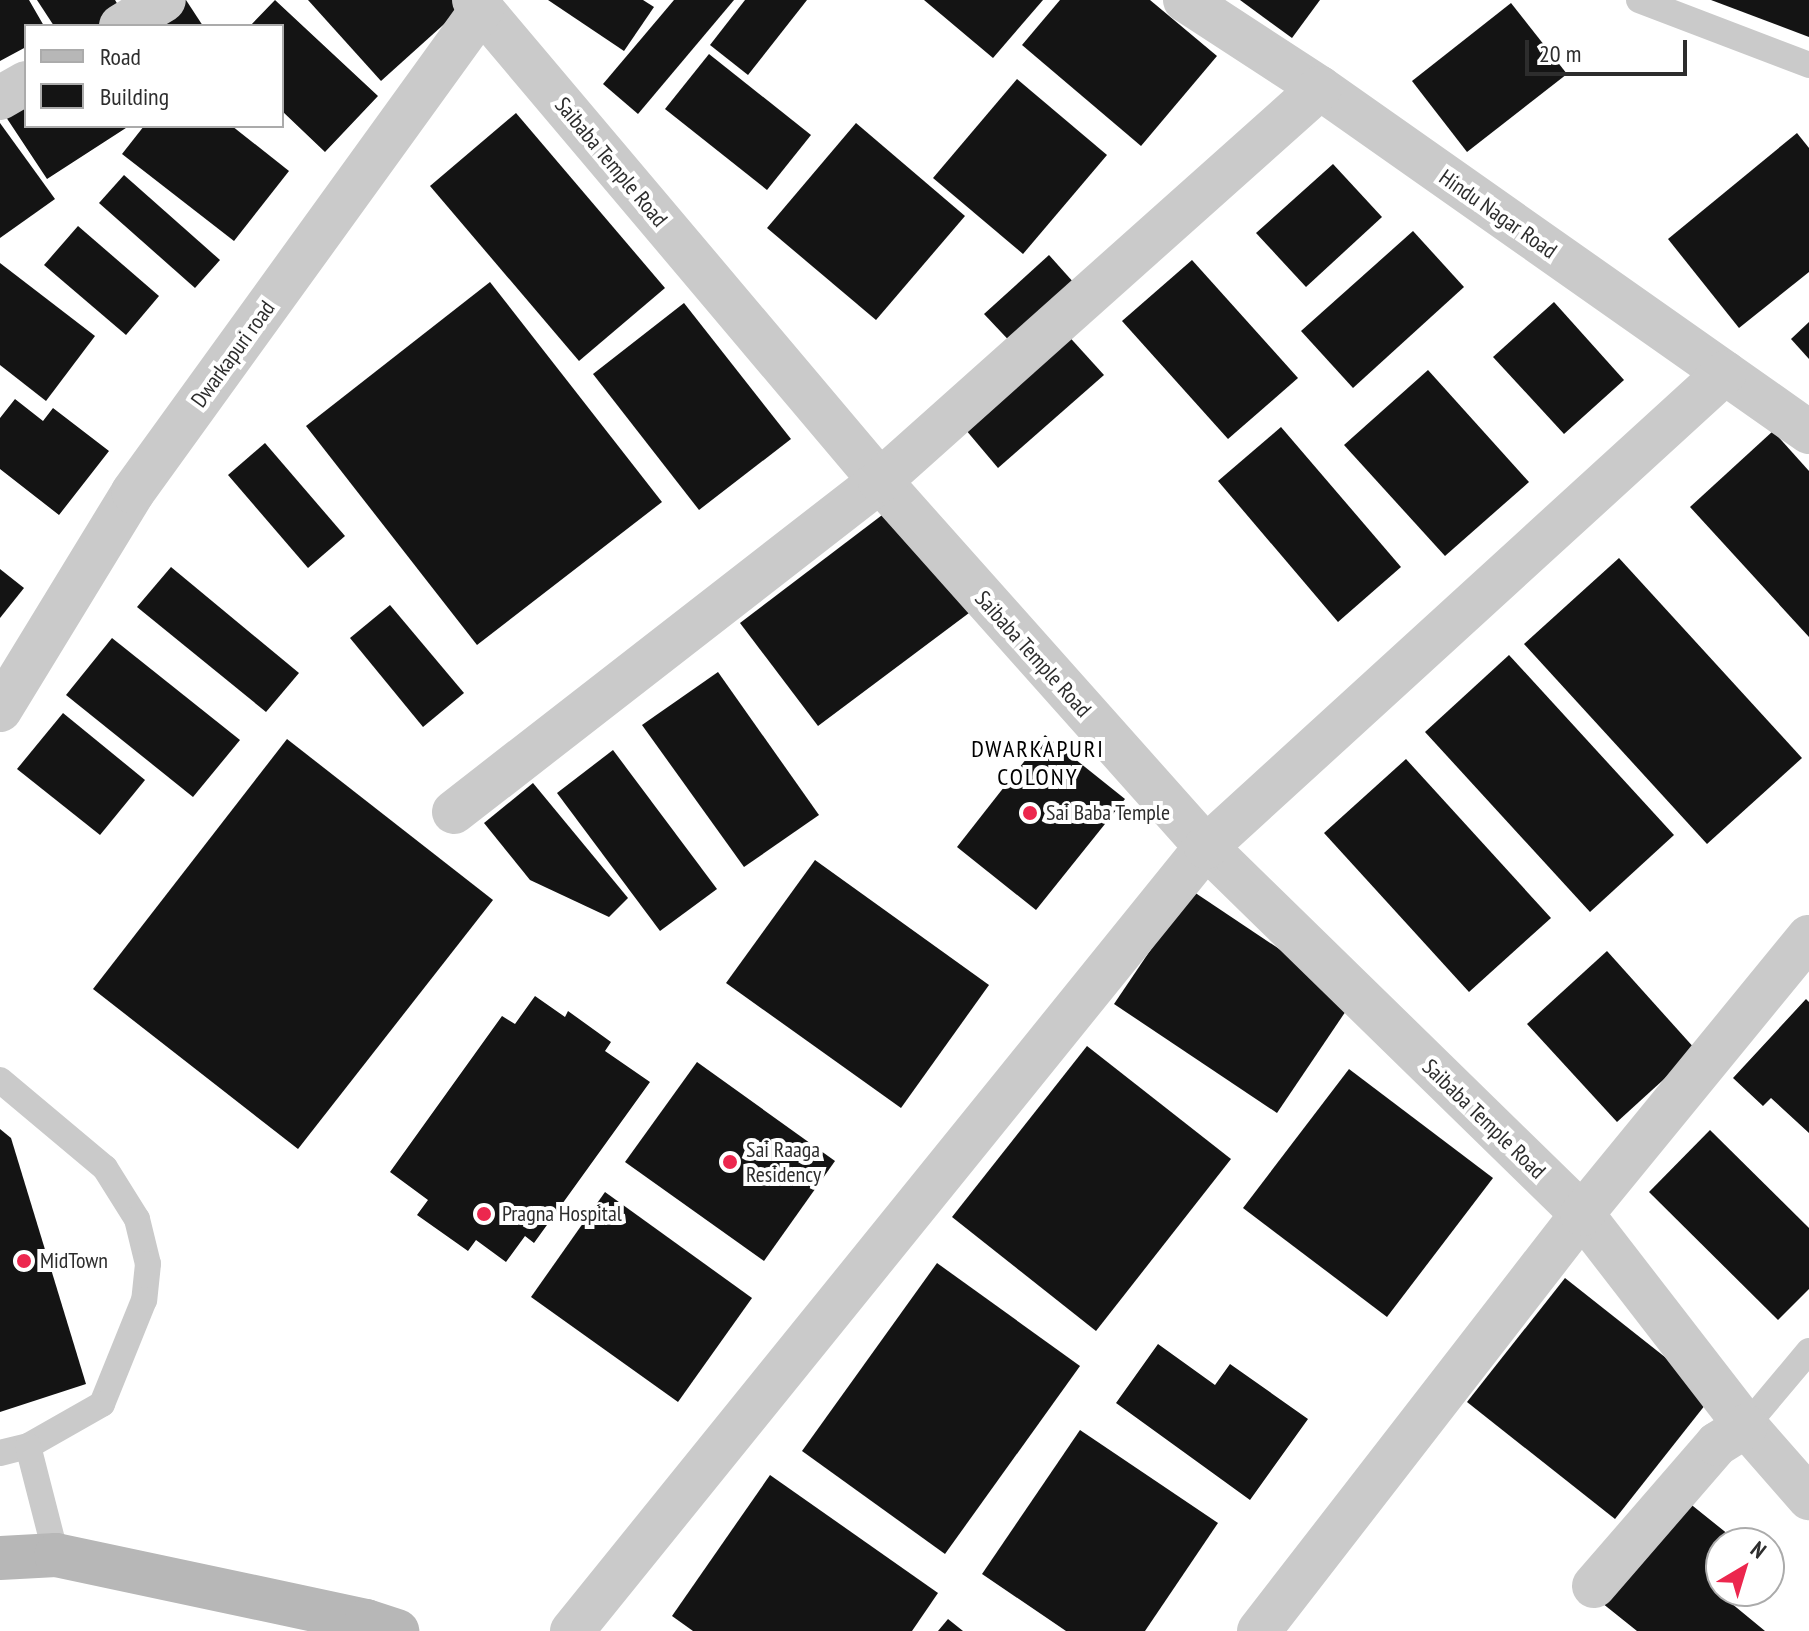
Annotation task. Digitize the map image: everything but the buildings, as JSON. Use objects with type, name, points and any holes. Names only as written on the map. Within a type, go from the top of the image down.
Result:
[{"type":"street","points":[[124,24],[164,0]]},
{"type":"street","name":"Hindu Nagar Road","points":[[1185,0],[1320,88],[1809,432]]},
{"type":"street","name":"Saibaba Temple Road","points":[[478,5],[880,481],[1206,847],[1582,1214],[1746,1426],[1809,1498]]},
{"type":"street","name":"Dwarkapuri road","points":[[0,710],[133,492],[478,5]]},
{"type":"street","points":[[0,98],[24,84]]},
{"type":"street","points":[[454,812],[880,481],[1320,88]]},
{"type":"street","points":[[572,1631],[1206,847],[1725,373]]},
{"type":"street","points":[[1259,1631],[1582,1214],[1809,937]]},
{"type":"street","points":[[1594,1586],[1717,1444],[1746,1426]]},
{"type":"street","points":[[0,1558],[56,1555],[366,1621],[397,1631]]},
{"type":"lane","points":[[1639,0],[1809,65]]},
{"type":"lane","points":[[0,1080],[105,1168],[137,1219],[148,1264],[144,1300],[102,1404],[28,1446],[0,1453]]},
{"type":"lane","points":[[1746,1426],[1809,1351]]},
{"type":"lane","points":[[28,1446],[56,1555]]},
{"type":"place","name":"Sai Baba Temple","points":[[1030,813]]},
{"type":"place","name":"Sai Raaga Residency","points":[[730,1162]]},
{"type":"place","name":"Pragna Hospital","points":[[484,1214]]},
{"type":"place","name":"MidTown","points":[[24,1261]]},
{"type":"district","name":"DWARKAPURI COLONY","points":[[1038,763]]}]
